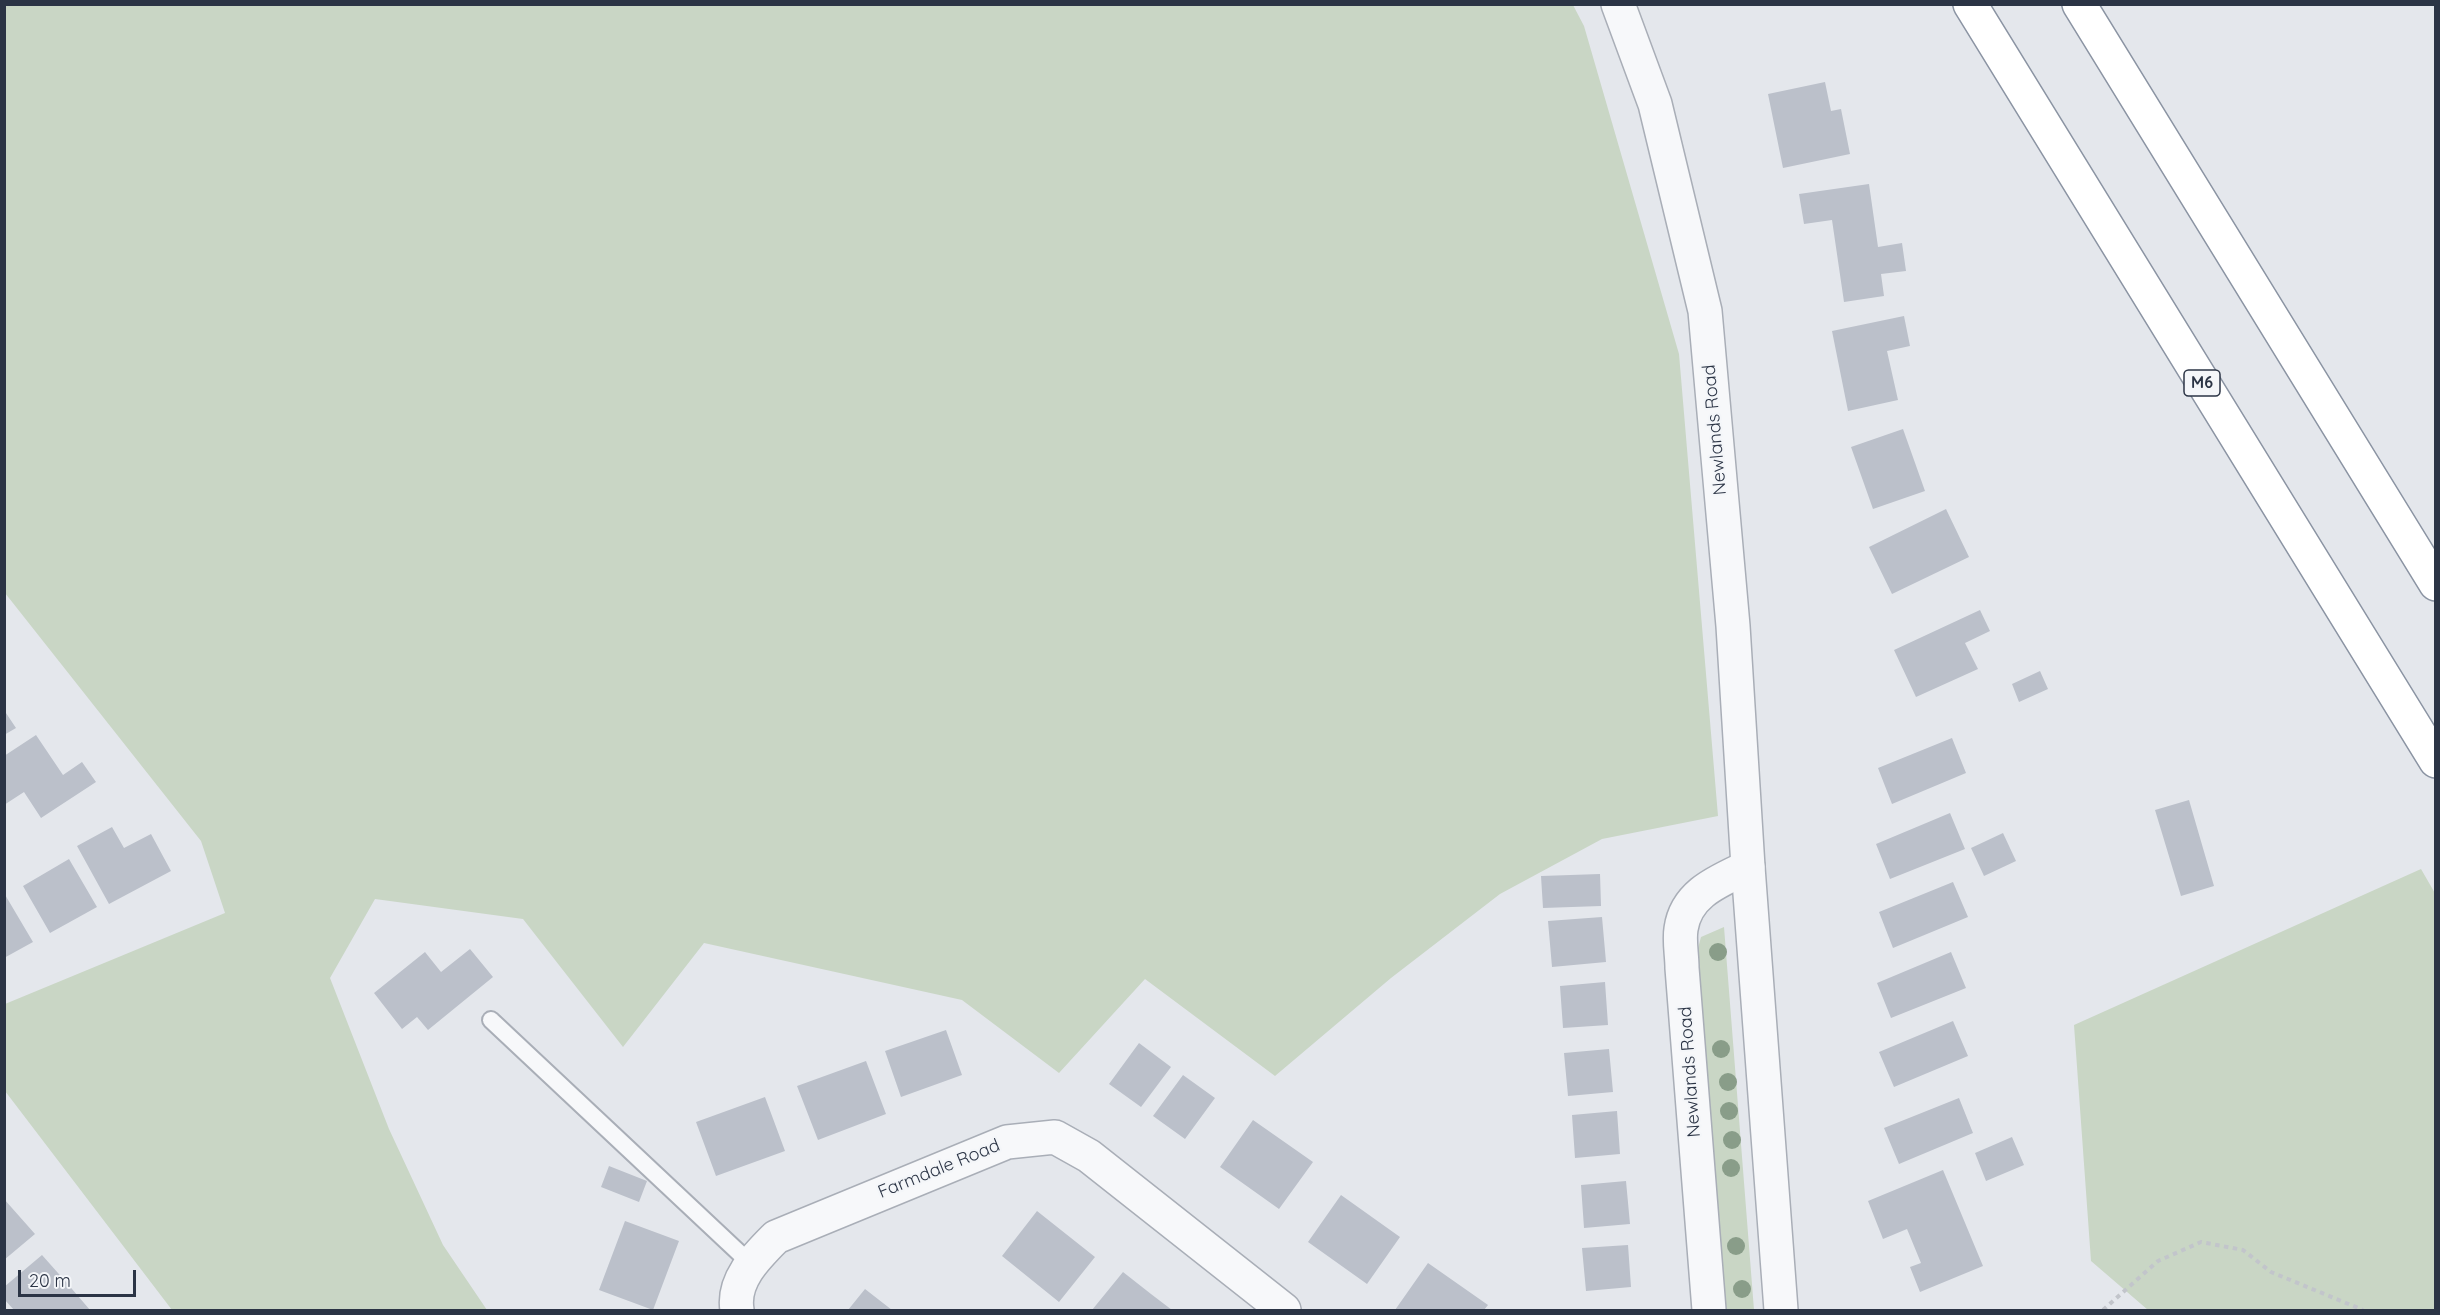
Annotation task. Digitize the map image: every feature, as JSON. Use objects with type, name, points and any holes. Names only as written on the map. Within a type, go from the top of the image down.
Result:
[{"type":"highway","name":"M6","points":[[1970,4],[2436,761]]},
{"type":"highway","points":[[2079,4],[2436,584]]},
{"type":"street","name":"Newlands Road","points":[[1618,4],[1655,104],[1705,311],[1732,614],[1780,1311]]},
{"type":"street","name":"Newlands Road","points":[[1709,1311],[1682,968],[1681,929],[1688,906],[1707,887],[1748,867]]},
{"type":"street","name":"Farmdale Road","points":[[736,1311],[735,1300],[750,1263],[777,1237],[894,1186],[1007,1142],[1055,1137],[1089,1156],[1284,1311]]},
{"type":"lane","points":[[491,1020],[750,1263]]},
{"type":"path","points":[[2103,1311],[2158,1261],[2201,1242],[2243,1250],[2271,1272],[2362,1311]]},
{"type":"green space","points":[[5,4],[1573,5],[1584,26],[1679,354],[1718,816],[1602,839],[1500,894],[1391,978],[1275,1076],[1145,979],[1059,1073],[962,1000],[704,943],[623,1047],[523,919],[375,899],[330,978],[389,1129],[443,1245],[487,1310],[172,1310],[5,1091],[5,1004],[225,913],[201,841],[5,593]]},
{"type":"green space","points":[[2421,869],[2436,895],[2435,1310],[2148,1310],[2091,1261],[2074,1025]]},
{"type":"green space","points":[[1724,927],[1754,1310],[1724,1310],[1697,952],[1701,937]]},
{"type":"building","points":[[1825,82],[1831,111],[1841,109],[1850,154],[1783,168],[1768,94]]},
{"type":"building","points":[[1869,184],[1878,247],[1902,243],[1906,271],[1881,274],[1884,296],[1844,302],[1832,220],[1804,224],[1799,194]]},
{"type":"building","points":[[1904,316],[1910,346],[1887,351],[1898,400],[1848,411],[1832,331]]},
{"type":"building","points":[[1903,429],[1925,491],[1873,509],[1851,447]]},
{"type":"building","points":[[1946,509],[1969,557],[1892,594],[1869,547]]},
{"type":"building","points":[[1980,610],[1990,631],[1965,643],[1978,669],[1916,697],[1894,650]]},
{"type":"building","points":[[2040,671],[2048,689],[2019,702],[2012,684]]},
{"type":"building","points":[[4,710],[16,728],[4,735]]},
{"type":"building","points":[[36,735],[63,775],[82,762],[96,782],[41,818],[24,792],[4,805],[4,756]]},
{"type":"building","points":[[1952,738],[1966,773],[1892,804],[1878,768]]},
{"type":"building","points":[[2189,800],[2214,886],[2181,896],[2155,810]]},
{"type":"building","points":[[1950,813],[1965,849],[1890,879],[1876,844]]},
{"type":"building","points":[[112,827],[124,848],[151,834],[171,871],[109,904],[77,846]]},
{"type":"building","points":[[2003,833],[2016,861],[1984,876],[1971,848]]},
{"type":"building","points":[[69,859],[97,907],[50,933],[23,886]]},
{"type":"building","points":[[1600,874],[1601,906],[1543,908],[1541,876]]},
{"type":"building","points":[[1953,882],[1968,917],[1893,948],[1879,912]]},
{"type":"building","points":[[4,893],[33,942],[4,958]]},
{"type":"building","points":[[1602,917],[1606,962],[1552,967],[1548,921]]},
{"type":"building","points":[[470,949],[493,977],[428,1030],[417,1017],[402,1029],[374,993],[425,952],[441,972]]},
{"type":"building","points":[[1951,952],[1966,988],[1891,1018],[1877,983]]},
{"type":"building","points":[[1605,982],[1608,1025],[1563,1028],[1560,986]]},
{"type":"building","points":[[1953,1021],[1968,1056],[1894,1087],[1879,1052]]},
{"type":"building","points":[[946,1030],[962,1075],[901,1097],[885,1051]]},
{"type":"building","points":[[1139,1043],[1171,1067],[1141,1107],[1109,1084]]},
{"type":"building","points":[[1609,1049],[1613,1092],[1568,1096],[1564,1053]]},
{"type":"building","points":[[866,1061],[886,1114],[818,1140],[797,1086]]},
{"type":"building","points":[[1183,1075],[1215,1098],[1185,1139],[1153,1116]]},
{"type":"building","points":[[765,1097],[785,1151],[716,1176],[696,1122]]},
{"type":"building","points":[[1959,1098],[1973,1133],[1899,1164],[1884,1128]]},
{"type":"building","points":[[1617,1111],[1620,1154],[1575,1158],[1572,1115]]},
{"type":"building","points":[[1253,1120],[1313,1162],[1279,1209],[1220,1167]]},
{"type":"building","points":[[2012,1137],[2024,1165],[1986,1181],[1975,1153]]},
{"type":"building","points":[[609,1166],[647,1181],[639,1202],[601,1187]]},
{"type":"building","points":[[1943,1170],[1983,1266],[1920,1292],[1910,1267],[1921,1263],[1907,1229],[1883,1239],[1868,1201]]},
{"type":"building","points":[[1626,1181],[1630,1224],[1584,1228],[1581,1185]]},
{"type":"building","points":[[1341,1195],[1400,1237],[1367,1284],[1308,1242]]},
{"type":"building","points":[[4,1199],[35,1234],[4,1260]]},
{"type":"building","points":[[1037,1211],[1095,1257],[1059,1302],[1002,1256]]},
{"type":"building","points":[[625,1221],[679,1241],[653,1310],[599,1290]]},
{"type":"building","points":[[1628,1245],[1631,1287],[1586,1291],[1582,1248]]},
{"type":"building","points":[[42,1255],[90,1310],[14,1310],[4,1299],[4,1287]]},
{"type":"building","points":[[1428,1263],[1488,1305],[1484,1310],[1395,1310]]},
{"type":"building","points":[[1123,1272],[1151,1294],[1172,1310],[1092,1310]]},
{"type":"building","points":[[865,1289],[892,1310],[848,1310]]}]
